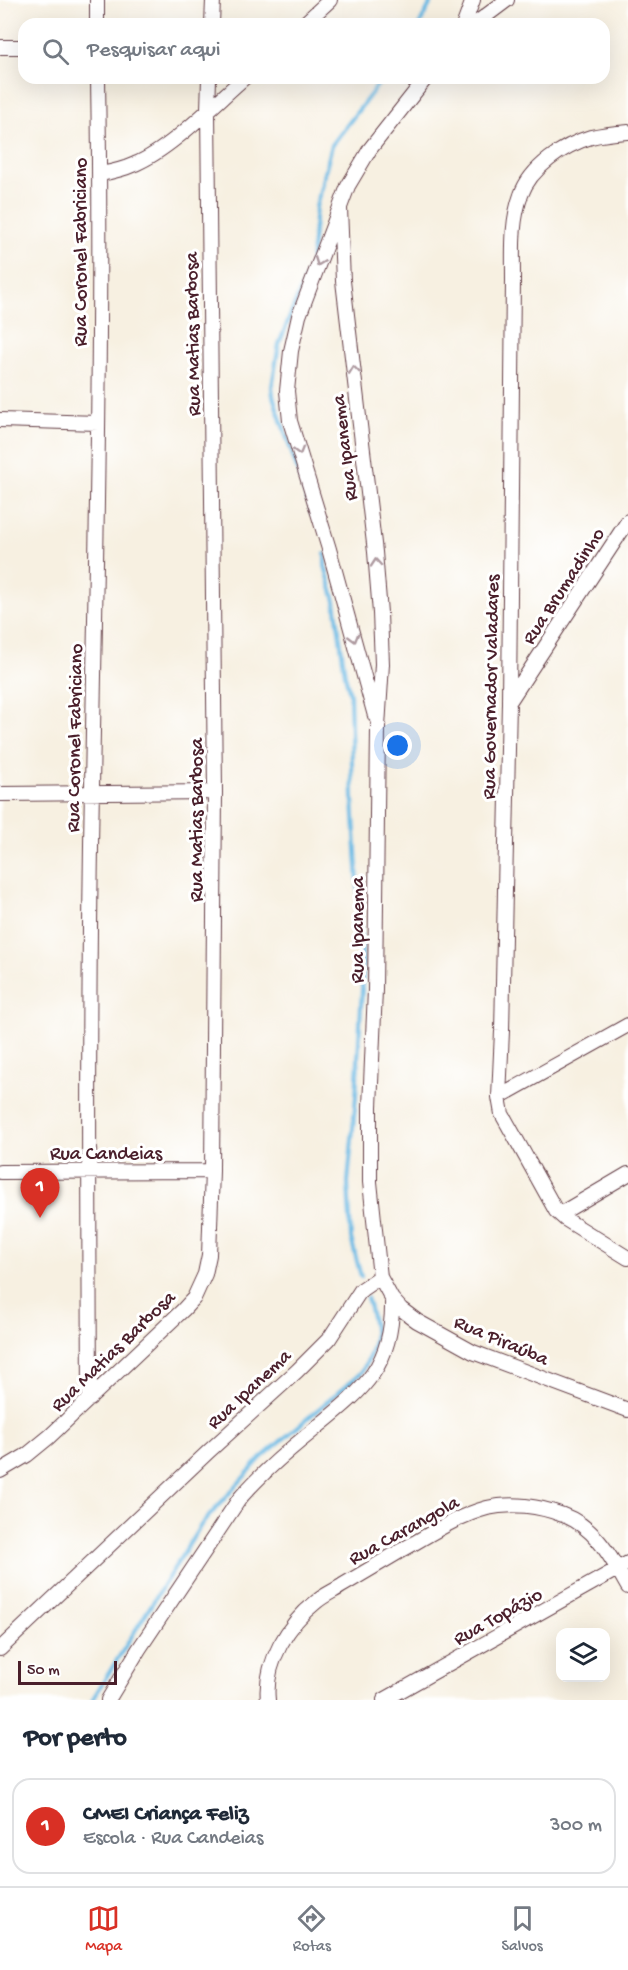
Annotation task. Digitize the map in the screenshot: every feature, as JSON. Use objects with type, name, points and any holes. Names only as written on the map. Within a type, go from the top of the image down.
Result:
[{"type":"street","points":[[97,0],[97,18]]},
{"type":"street","points":[[212,18],[213,0]]},
{"type":"street","points":[[310,18],[330,0]]},
{"type":"street","points":[[466,18],[472,0]]},
{"type":"street","points":[[483,18],[507,0]]},
{"type":"street","points":[[0,47],[18,47]]},
{"type":"street","name":"Rua Coronel Fabriciano","points":[[90,1399],[92,793],[100,174],[98,84]]},
{"type":"street","name":"Rua Matias Barbosa","points":[[0,1471],[34,1449],[183,1310],[201,1286],[208,1256],[212,1171],[215,792],[209,84]]},
{"type":"street","points":[[100,174],[121,170],[149,157],[237,84]]},
{"type":"street","name":"Rua Ipanema","points":[[0,1650],[6,1639],[297,1371],[329,1338],[361,1290],[380,1277],[370,1171],[370,1098],[375,990],[378,727],[382,664],[375,552],[343,281],[340,208],[348,186],[370,149],[421,84]]},
{"type":"street","name":"Rua Governador Valadares","points":[[628,132],[589,138],[555,156],[527,182],[515,215],[509,702],[503,1019],[499,1097],[502,1114],[553,1206],[560,1214],[628,1258]]},
{"type":"street","points":[[340,208],[299,316],[291,351],[286,391],[290,421],[329,549],[378,727]]},
{"type":"street","points":[[0,420],[98,423]]},
{"type":"street","name":"Rua Brumadinho","points":[[509,702],[628,521]]},
{"type":"street","points":[[0,794],[215,792]]},
{"type":"street","points":[[499,1097],[628,1026]]},
{"type":"street","name":"Rua Candeias","points":[[0,1172],[212,1171]]},
{"type":"street","points":[[560,1214],[628,1174]]},
{"type":"street","name":"Rua Piraúba","points":[[380,1277],[392,1299],[417,1321],[473,1352],[628,1410]]},
{"type":"street","points":[[108,1700],[139,1649],[240,1498],[259,1476],[356,1394],[373,1375],[388,1341],[392,1299]]},
{"type":"street","name":"Rua Carangola","points":[[268,1700],[267,1690],[271,1666],[279,1646],[295,1623],[316,1602],[465,1515],[488,1507],[511,1505],[538,1507],[565,1515],[585,1527],[623,1566],[628,1587]]},
{"type":"street","name":"Rua Topázio","points":[[384,1700],[623,1566]]},
{"type":"waterway","points":[[423,18],[432,0]]},
{"type":"waterway","points":[[312,514],[272,387],[279,344],[311,263],[316,207],[332,145],[378,84]]},
{"type":"waterway","points":[[325,554],[325,566],[335,601],[345,675],[350,694],[353,799],[363,971],[356,1096],[348,1182],[351,1238],[361,1277]]},
{"type":"waterway","points":[[92,1700],[201,1525],[261,1458],[362,1372],[371,1352],[374,1336],[373,1319],[367,1298]]},
{"type":"place","name":"CMEI Criança Feliz","points":[[40,1218]]}]
